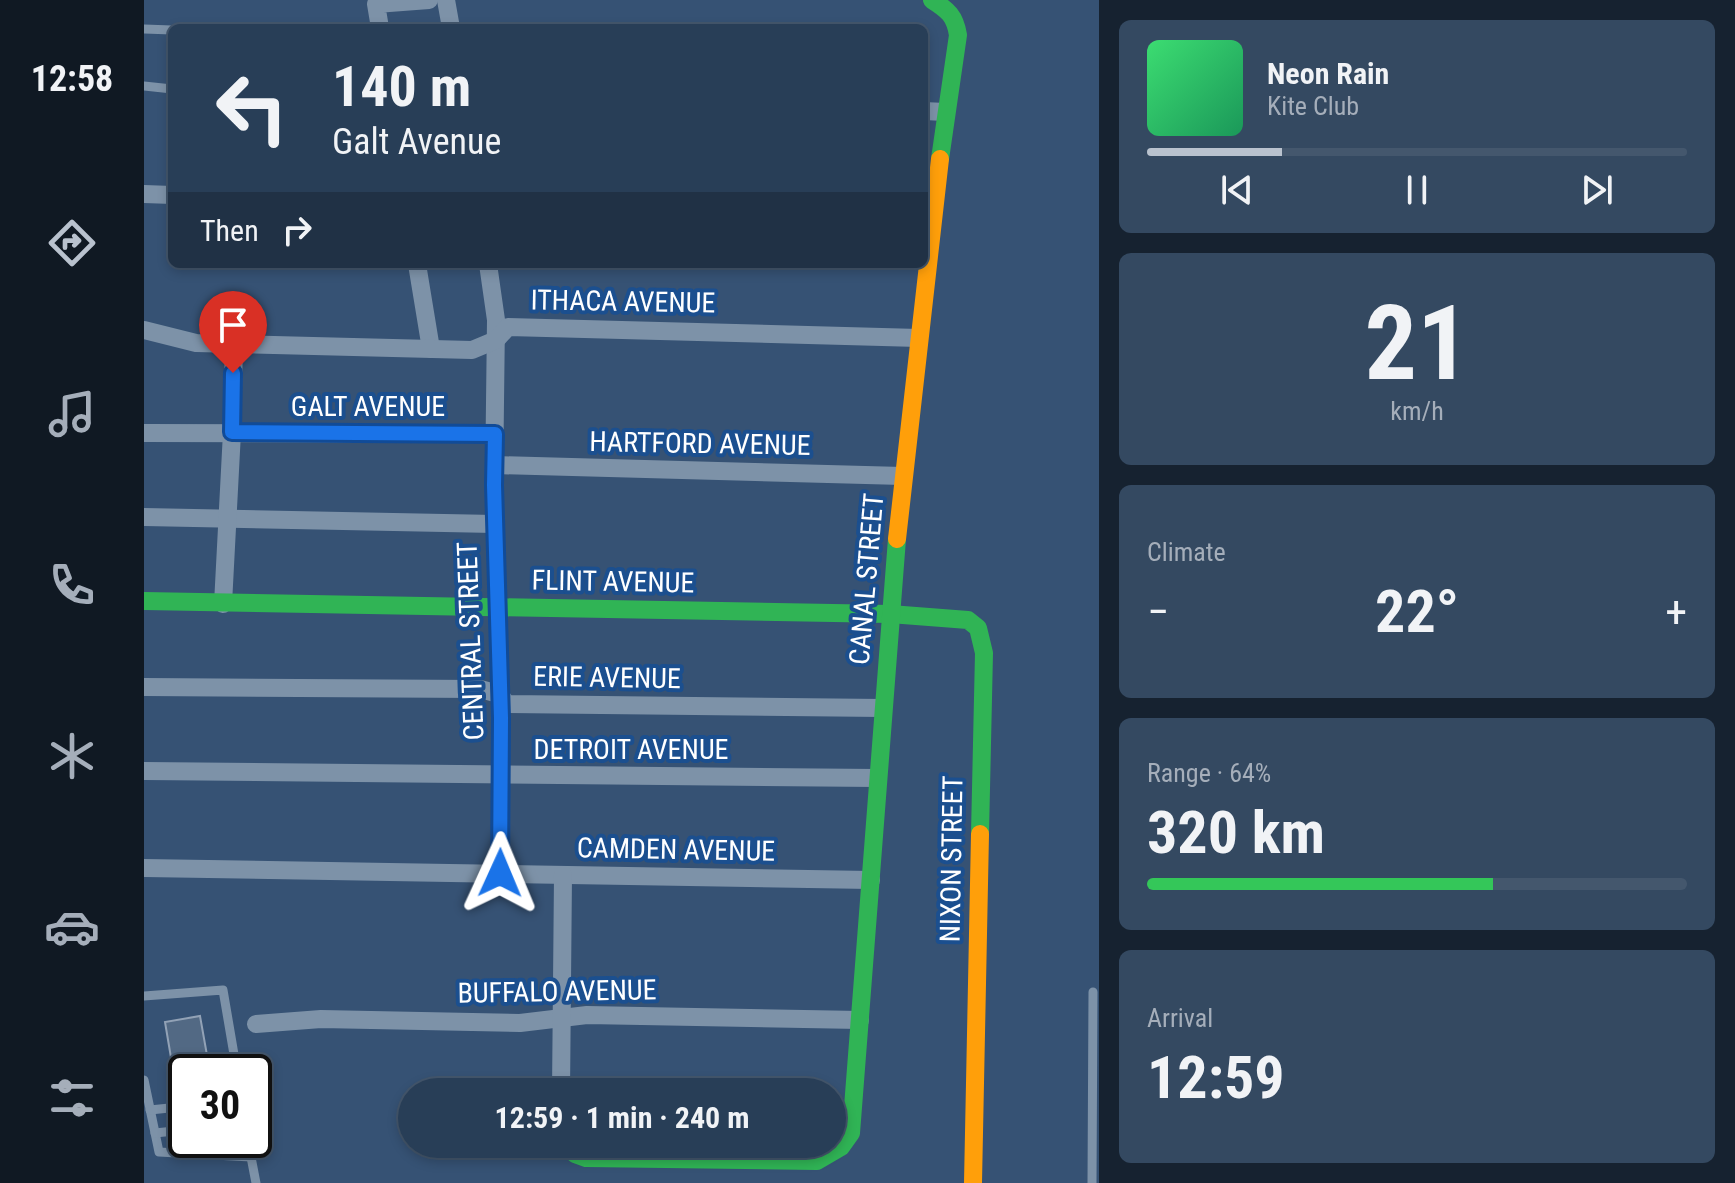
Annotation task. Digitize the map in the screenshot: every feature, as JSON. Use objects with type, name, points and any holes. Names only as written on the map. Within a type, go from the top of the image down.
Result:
[{"type":"street","points":[[379,24],[376,4],[429,0]]},
{"type":"street","points":[[446,0],[450,24]]},
{"type":"street","name":"CANAL STREET","points":[[928,225],[958,35],[956,21],[951,14],[932,0]]},
{"type":"street","points":[[928,111],[945,112]]},
{"type":"street","points":[[144,194],[168,195]]},
{"type":"street","points":[[418,268],[431,349]]},
{"type":"street","name":"CENTRAL STREET","points":[[489,268],[496,320],[495,524],[502,776],[500,873]]},
{"type":"street","name":"CANAL STREET","points":[[846,1139],[854,1119],[890,614],[925,268]]},
{"type":"street","name":"ITHACA AVENUE","points":[[144,330],[196,343],[472,350],[496,340],[508,327],[919,338]]},
{"type":"street","points":[[223,604],[234,343]]},
{"type":"street","name":"GALT AVENUE","points":[[144,433],[495,434]]},
{"type":"street","name":"HARTFORD AVENUE","points":[[495,465],[903,476]]},
{"type":"street","points":[[144,517],[495,524]]},
{"type":"street","name":"FLINT AVENUE","points":[[144,601],[890,614]]},
{"type":"street","name":"NIXON STREET","points":[[890,614],[968,620],[978,628],[982,638],[973,1183]]},
{"type":"street","name":"ERIE AVENUE","points":[[144,687],[480,689],[499,694],[507,704],[883,708]]},
{"type":"street","name":"DETROIT AVENUE","points":[[144,771],[877,778]]},
{"type":"street","name":"CAMDEN AVENUE","points":[[144,868],[871,880]]},
{"type":"street","points":[[561,1078],[563,875]]},
{"type":"street","name":"BUFFALO AVENUE","points":[[256,1024],[321,1019],[520,1023],[587,1015],[860,1020]]},
{"type":"street","name":"CANAL STREET","points":[[586,1158],[817,1161],[822,1158]]},
{"type":"lane","points":[[144,29],[168,30]]},
{"type":"lane","points":[[144,86],[168,89]]},
{"type":"lane","points":[[144,996],[223,990],[234,1054]]},
{"type":"lane","points":[[1092,1183],[1093,992]]},
{"type":"lane","points":[[144,1080],[159,1152],[168,1152]]},
{"type":"lane","points":[[150,1110],[168,1108]]},
{"type":"lane","points":[[155,1133],[168,1132]]},
{"type":"lane","points":[[251,1158],[256,1183]]},
{"type":"building","points":[[200,1016],[207,1054],[170,1054],[165,1022]]},
{"type":"traffic: fast","points":[[932,0],[950,14],[958,35],[940,159]]},
{"type":"traffic: fast","points":[[846,1140],[851,1133],[897,539]]},
{"type":"traffic: fast","points":[[144,601],[890,614],[968,620],[978,628],[984,653],[980,834]]},
{"type":"traffic: fast","points":[[586,1158],[817,1161],[822,1158]]},
{"type":"traffic: slow","points":[[928,265],[940,159]]},
{"type":"traffic: slow","points":[[897,539],[928,268]]},
{"type":"traffic: slow","points":[[973,1183],[980,834]]},
{"type":"route","points":[[233,373],[232,432],[495,434],[502,776],[500,873]]}]
